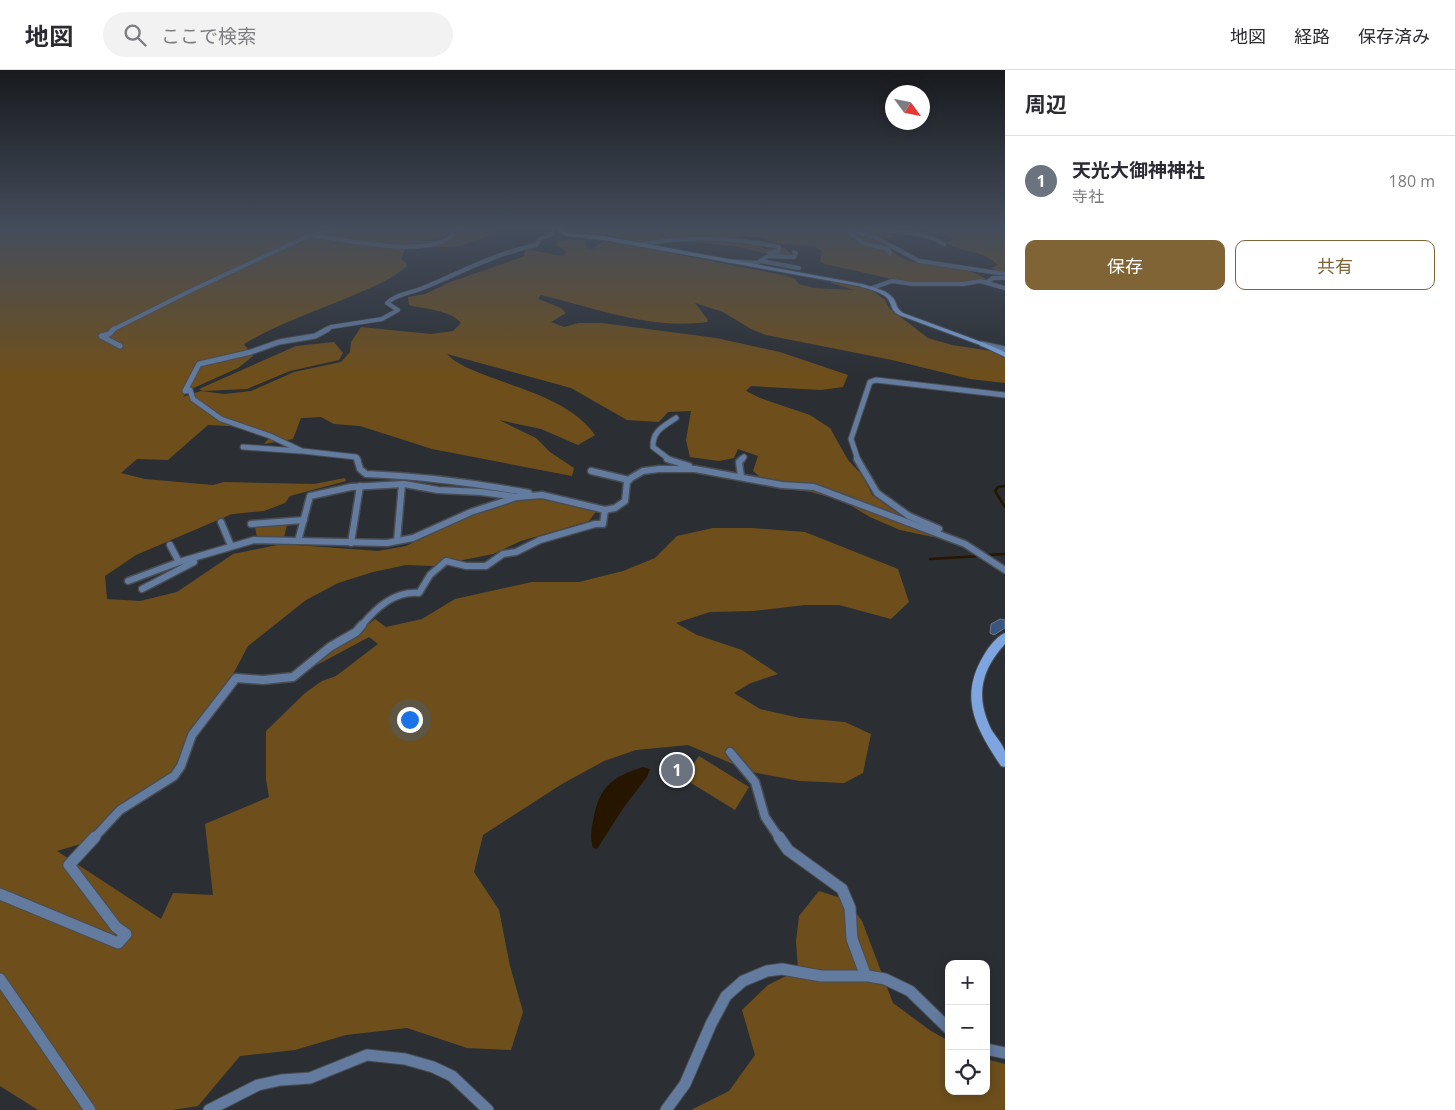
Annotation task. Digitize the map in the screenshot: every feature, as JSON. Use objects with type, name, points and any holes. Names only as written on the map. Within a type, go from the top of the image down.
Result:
[{"type":"main road","points":[[811,277],[872,288],[888,296],[894,308],[901,314],[982,344],[1005,355]]},
{"type":"main road","points":[[1005,638],[986,660],[978,676],[975,697],[980,722],[1005,762]]},
{"type":"street","points":[[120,346],[101,336],[109,334],[110,331],[142,313],[179,298],[198,285],[218,277]]},
{"type":"street","points":[[302,451],[270,436],[221,419],[193,399],[190,390],[186,391],[199,364],[251,352],[279,342],[315,336],[330,327],[382,320],[398,310],[387,303],[392,298],[421,289],[450,277]]},
{"type":"street","points":[[987,282],[993,278],[1005,278]]},
{"type":"street","points":[[872,288],[892,281],[913,284],[987,282],[1005,288]]},
{"type":"street","points":[[982,344],[1005,348]]},
{"type":"street","points":[[965,544],[961,538],[909,516],[877,493],[856,457],[851,439],[870,382],[876,380],[1005,395]]},
{"type":"street","points":[[676,418],[666,423],[654,436],[653,447],[672,462],[782,485],[822,489],[965,544],[1005,570]]},
{"type":"street","points":[[244,446],[356,458],[359,461],[360,469],[366,474],[423,476],[438,482],[484,485],[542,495],[606,510],[616,508],[625,502],[629,480]]},
{"type":"street","points":[[741,477],[739,462],[744,457]]},
{"type":"street","points":[[591,471],[606,476],[618,475],[629,480],[650,470],[704,470]]},
{"type":"street","points":[[298,541],[310,496],[360,486],[402,484],[438,490],[481,492],[517,497],[542,495]]},
{"type":"street","points":[[397,541],[402,484]]},
{"type":"street","points":[[351,543],[360,486]]},
{"type":"street","points":[[128,581],[179,562],[254,540],[351,543],[397,541],[414,538],[471,512],[517,497]]},
{"type":"street","points":[[0,894],[118,943],[126,934],[116,927],[69,865],[120,810],[174,776],[181,766],[192,735],[236,678],[263,680],[293,677],[330,647],[356,632],[376,608],[385,602],[407,592],[419,593],[430,575],[444,563],[450,562],[468,567],[486,566],[498,556],[521,550],[540,540],[575,532],[595,524],[603,524],[606,510]]},
{"type":"street","points":[[251,524],[304,520]]},
{"type":"street","points":[[221,522],[231,546]]},
{"type":"street","points":[[170,545],[179,562]]},
{"type":"street","points":[[142,589],[196,561],[196,557]]},
{"type":"street","points":[[730,752],[755,782],[765,817],[775,835],[788,850],[842,889],[848,898],[852,908],[854,948],[865,974]]},
{"type":"street","points":[[666,1110],[687,1080],[725,996],[736,984],[756,975],[781,968],[829,976],[865,974],[896,982],[908,989],[945,1025]]},
{"type":"street","points":[[0,979],[90,1110]]},
{"type":"street","points":[[990,1050],[1005,1053]]},
{"type":"street","points":[[209,1110],[228,1098],[258,1085],[281,1080],[310,1078],[367,1055],[405,1059],[433,1067],[452,1076],[488,1110]]},
{"type":"shaded area","points":[[0,277],[393,277],[282,324],[244,344],[253,356],[238,368],[189,390],[183,397],[201,391],[224,394],[251,391],[294,372],[341,362],[350,352],[351,342],[361,327],[431,334],[453,331],[461,323],[457,319],[451,315],[409,305],[408,297],[425,294],[466,277],[788,277],[795,279],[799,284],[814,288],[854,290],[831,283],[832,280],[855,284],[873,291],[885,300],[889,308],[928,338],[952,345],[1005,353],[1005,383],[970,379],[892,360],[766,335],[751,329],[723,312],[695,303],[708,320],[707,322],[665,323],[623,316],[541,295],[538,299],[561,308],[566,313],[551,322],[564,327],[579,323],[602,323],[716,338],[780,352],[848,375],[843,387],[821,390],[751,386],[746,391],[760,398],[810,415],[830,428],[848,460],[863,476],[872,495],[896,512],[930,530],[933,537],[900,530],[870,517],[843,501],[811,492],[772,487],[753,471],[758,456],[738,449],[734,458],[719,461],[690,457],[686,440],[691,411],[668,412],[659,422],[627,420],[571,388],[447,354],[461,365],[561,406],[586,424],[595,435],[578,445],[541,429],[499,420],[536,438],[550,452],[574,468],[572,476],[432,449],[360,426],[334,424],[321,417],[301,418],[293,439],[264,444],[270,437],[230,426],[208,425],[168,460],[137,459],[121,473],[145,479],[213,485],[224,482],[314,484],[345,478],[346,481],[290,496],[285,503],[264,511],[232,514],[136,555],[105,576],[107,599],[140,601],[177,592],[233,554],[282,544],[378,551],[406,546],[469,516],[512,501],[547,499],[597,510],[589,521],[521,541],[493,554],[433,566],[406,565],[373,572],[338,583],[306,600],[248,646],[224,691],[189,736],[176,770],[84,843],[57,851],[161,919],[173,893],[213,895],[205,824],[269,797],[266,779],[266,731],[305,693],[322,681],[336,676],[378,644],[369,637],[313,667],[375,619],[386,627],[422,619],[455,599],[532,582],[579,582],[623,571],[655,558],[677,536],[713,528],[752,528],[805,532],[898,569],[909,602],[891,619],[839,605],[805,605],[753,611],[710,612],[676,623],[697,635],[742,650],[778,674],[751,683],[734,693],[760,709],[800,718],[845,722],[871,734],[863,773],[844,783],[800,781],[752,772],[688,745],[636,750],[604,761],[562,784],[483,835],[474,872],[499,910],[510,966],[523,1012],[511,1050],[467,1048],[407,1028],[346,1035],[295,1050],[240,1056],[198,1106],[172,1110],[38,1110],[0,1086]]},
{"type":"shaded area","points":[[881,277],[981,277],[987,280],[981,282],[910,283]]},
{"type":"shaded area","points":[[334,342],[343,353],[339,360],[290,371],[247,389],[203,391],[199,389],[296,346]]},
{"type":"shaded area","points":[[287,525],[284,537],[257,537],[255,527]]},
{"type":"shaded area","points":[[699,756],[749,787],[735,810],[683,778]]},
{"type":"shaded area","points":[[643,767],[650,769],[647,777],[624,807],[597,849],[593,848],[591,838],[592,825],[603,792],[608,785],[623,775]]},
{"type":"shaded area","points":[[819,891],[847,900],[862,921],[893,1003],[931,1031],[945,1039],[945,1095],[990,1095],[990,1060],[1005,1064],[1005,1110],[691,1110],[729,1091],[755,1055],[742,1010],[768,985],[798,970],[796,941],[799,916]]},
{"type":"building","points":[[1000,619],[1005,620],[1005,628],[994,635],[990,633],[991,624]]},
{"type":"waterway","points":[[1005,486],[998,487],[995,491],[1005,507]]},
{"type":"waterway","points":[[986,555],[1005,554]]},
{"type":"waterway","points":[[930,559],[981,556]]},
{"type":"place","name":"天光大御神神社","points":[[677,770]]}]
